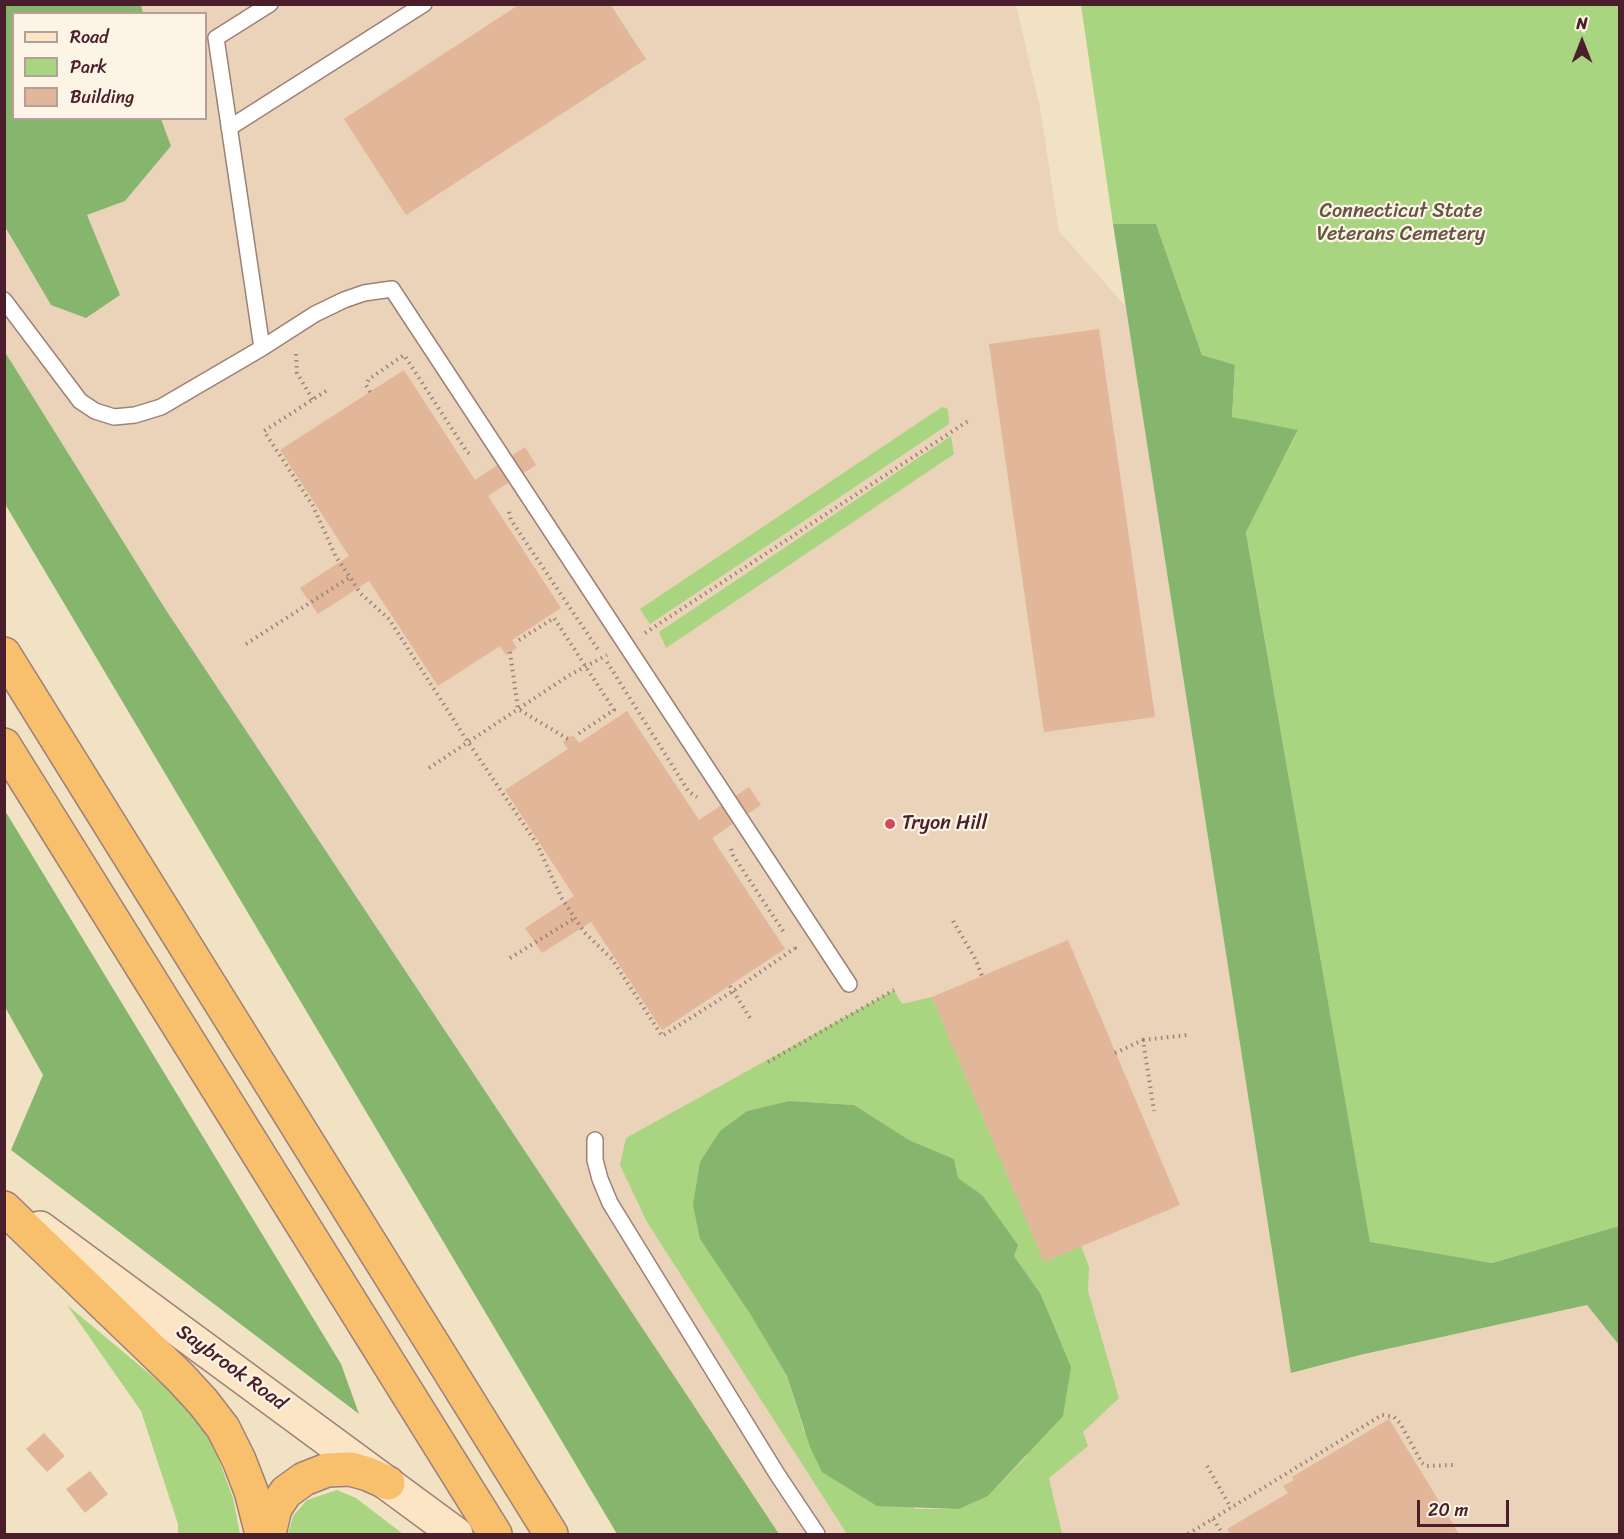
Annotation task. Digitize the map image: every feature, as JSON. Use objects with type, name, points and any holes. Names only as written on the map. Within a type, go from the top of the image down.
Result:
[{"type":"highway","points":[[4,642],[50,728]]},
{"type":"highway","points":[[4,654],[551,1534]]},
{"type":"highway","points":[[4,745],[495,1534]]},
{"type":"highway","points":[[4,1208],[172,1369],[223,1428],[239,1460],[262,1534]]},
{"type":"highway","points":[[269,1534],[275,1508],[286,1492],[304,1479],[327,1470],[350,1469],[388,1483]]},
{"type":"main road","name":"Saybrook Road","points":[[4,1202],[456,1534]]},
{"type":"lane","points":[[262,348],[216,39],[270,4]]},
{"type":"lane","points":[[229,128],[424,4]]},
{"type":"lane","points":[[4,300],[80,401],[95,411],[114,417],[135,415],[161,407],[315,314],[364,293],[392,289],[849,984]]},
{"type":"lane","points":[[595,1140],[597,1170],[610,1203],[771,1464],[818,1534]]},
{"type":"path","points":[[290,331],[297,357],[297,373],[313,400]]},
{"type":"path","points":[[370,392],[366,385],[369,379],[404,355],[467,452],[476,458]]},
{"type":"path","points":[[326,391],[264,431],[313,506],[336,557],[360,593],[389,619],[537,844],[561,897],[584,932],[612,959],[662,1036],[795,948],[733,855],[730,844]]},
{"type":"path","points":[[429,768],[586,666],[626,645],[968,421]]},
{"type":"path","points":[[507,501],[511,520],[603,657],[689,792],[705,800]]},
{"type":"path","points":[[246,644],[350,578]]},
{"type":"path","points":[[519,640],[555,618],[614,710],[578,734]]},
{"type":"path","points":[[510,652],[518,709]]},
{"type":"path","points":[[518,709],[568,739]]},
{"type":"path","points":[[510,958],[575,918]]},
{"type":"path","points":[[953,921],[976,960],[982,976]]},
{"type":"path","points":[[729,986],[750,1018]]},
{"type":"path","points":[[768,1062],[894,990]]},
{"type":"path","points":[[1115,1053],[1143,1040],[1188,1035]]},
{"type":"path","points":[[1143,1040],[1154,1111]]},
{"type":"path","points":[[1188,1534],[1382,1415],[1394,1417],[1400,1423],[1422,1463],[1426,1466],[1453,1465]]},
{"type":"path","points":[[1207,1466],[1231,1508]]},
{"type":"path","points":[[1213,1519],[1223,1534]]},
{"type":"shaded area","points":[[141,5],[1016,5],[1040,108],[1059,231],[1126,307],[1291,1373],[1360,1355],[1587,1305],[1619,1345],[1619,1534],[779,1534],[164,607],[5,352],[4,227],[51,305],[87,215],[125,201],[171,146],[161,120],[207,120],[207,12],[143,12]]},
{"type":"green space","points":[[4,5],[141,5],[143,12],[12,12],[12,120],[161,120],[171,146],[125,201],[87,215],[120,295],[86,318],[51,305],[5,227]]},
{"type":"green space","name":"Connecticut State Veterans Cemetery","points":[[1081,5],[1619,5],[1619,1226],[1492,1263],[1370,1243],[1246,531],[1298,431],[1232,417],[1235,366],[1202,355],[1156,224],[1113,224]]},
{"type":"green space","points":[[1113,224],[1156,224],[1202,355],[1235,365],[1232,417],[1298,430],[1246,532],[1370,1242],[1492,1263],[1619,1226],[1619,1345],[1587,1305],[1360,1355],[1291,1373]]},
{"type":"green space","points":[[5,352],[164,607],[779,1534],[617,1534],[5,504]]},
{"type":"green space","points":[[942,407],[948,409],[949,424],[650,624],[640,609]]},
{"type":"green space","points":[[951,436],[954,454],[666,648],[659,632]]},
{"type":"green space","points":[[4,809],[341,1364],[359,1414],[11,1150],[43,1075],[5,1007]]},
{"type":"green space","points":[[894,990],[902,1004],[932,997],[1044,1261],[1081,1246],[1089,1267],[1088,1291],[1119,1398],[1083,1432],[1088,1446],[1049,1478],[1062,1534],[847,1534],[647,1222],[620,1165],[626,1138]],"holes":[[[789,1101],[854,1105],[909,1140],[954,1159],[958,1178],[982,1195],[1014,1256],[1040,1293],[1027,1456],[988,1496],[959,1509],[916,1509],[804,1431],[787,1376],[749,1312],[720,1131],[747,1111]]]},
{"type":"green space","points":[[789,1101],[854,1105],[909,1140],[954,1159],[958,1178],[982,1195],[1018,1245],[1014,1256],[1040,1293],[1071,1367],[1063,1416],[988,1496],[959,1509],[877,1506],[822,1472],[810,1447],[787,1376],[749,1312],[700,1239],[693,1205],[700,1162],[720,1131],[747,1111]]},
{"type":"green space","points":[[67,1305],[187,1405],[214,1447],[233,1498],[240,1534],[178,1534],[178,1524],[141,1411]]},
{"type":"green space","points":[[337,1490],[356,1498],[403,1534],[288,1534],[293,1516],[307,1500]]},
{"type":"building","points":[[520,4],[610,4],[646,59],[406,215],[344,119]]},
{"type":"building","points":[[1099,329],[1155,717],[1044,732],[989,344]]},
{"type":"building","points":[[404,370],[475,480],[525,447],[536,465],[488,496],[561,608],[512,640],[517,648],[506,655],[500,646],[438,686],[369,581],[318,614],[300,588],[349,556],[280,450]]},
{"type":"building","points":[[627,711],[699,820],[749,787],[761,805],[712,838],[785,949],[662,1030],[591,922],[542,953],[525,928],[574,896],[505,790],[568,749],[563,742],[573,735],[579,743]]},
{"type":"building","points":[[1068,940],[1180,1205],[1044,1262],[932,997]]},
{"type":"building","points":[[1389,1419],[1459,1534],[1230,1534],[1227,1529],[1288,1493],[1283,1486],[1294,1480],[1292,1477]]},
{"type":"building","points":[[44,1433],[65,1456],[47,1472],[26,1449]]},
{"type":"building","points":[[90,1471],[108,1494],[85,1513],[66,1489]]},
{"type":"place","name":"Tryon Hill","points":[[890,824]]}]
